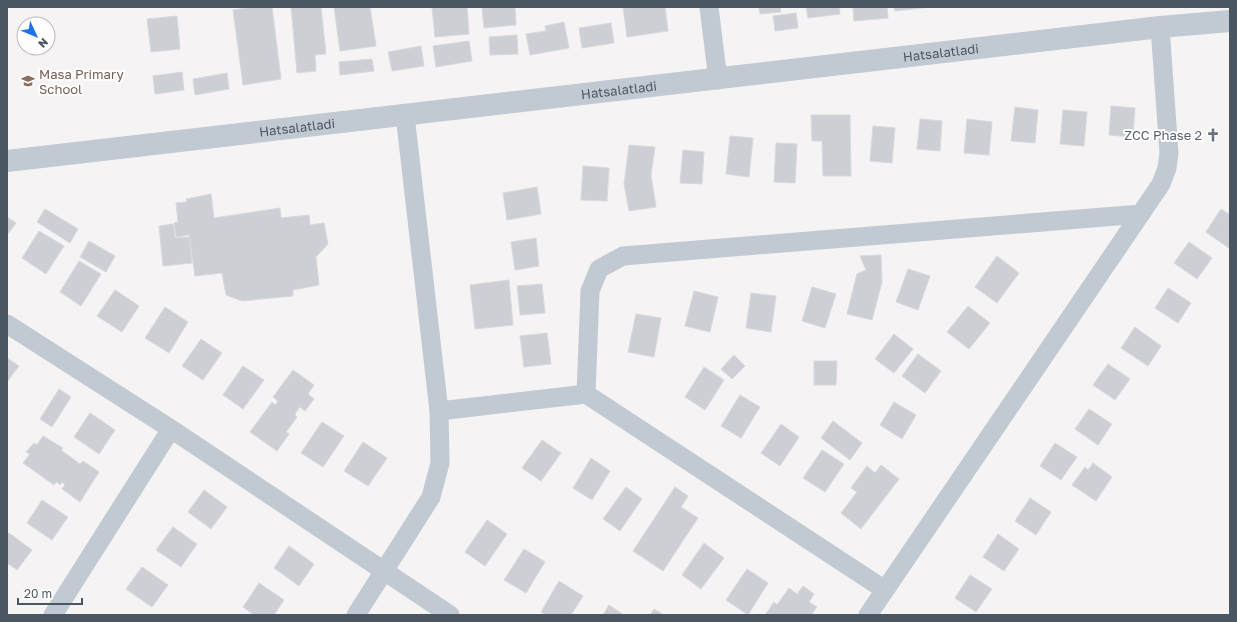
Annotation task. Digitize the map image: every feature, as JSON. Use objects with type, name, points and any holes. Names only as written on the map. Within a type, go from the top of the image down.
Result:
[{"type":"street","points":[[709,7],[718,80]]},
{"type":"street","name":"Hatsalatladi","points":[[7,161],[718,80],[1160,27],[1230,21]]},
{"type":"street","points":[[868,615],[1160,184],[1166,168],[1169,153],[1160,27]]},
{"type":"street","points":[[356,615],[431,497],[440,462],[439,411],[405,115]]},
{"type":"street","points":[[586,394],[590,290],[599,269],[623,256],[1141,214]]},
{"type":"street","points":[[7,324],[171,429],[450,615]]},
{"type":"street","points":[[439,411],[586,394],[885,590]]},
{"type":"street","points":[[53,615],[171,429]]},
{"type":"building","points":[[253,7],[272,7],[281,79],[243,85],[233,10]]},
{"type":"building","points":[[291,7],[321,7],[326,54],[315,55],[316,71],[297,73]]},
{"type":"building","points":[[334,7],[370,7],[376,46],[340,51]]},
{"type":"building","points":[[432,7],[467,7],[469,34],[435,37]]},
{"type":"building","points":[[482,7],[515,7],[516,25],[484,28]]},
{"type":"building","points":[[623,7],[665,7],[668,31],[627,37]]},
{"type":"building","points":[[759,7],[780,7],[781,12],[760,14]]},
{"type":"building","points":[[806,7],[839,7],[840,14],[808,18]]},
{"type":"building","points":[[853,7],[887,7],[888,18],[854,21]]},
{"type":"building","points":[[894,7],[931,7],[895,11]]},
{"type":"building","points":[[796,13],[798,28],[775,31],[773,16]]},
{"type":"building","points":[[177,16],[180,49],[151,52],[147,19]]},
{"type":"building","points":[[564,22],[569,48],[530,55],[526,34],[546,31],[545,26]]},
{"type":"building","points":[[611,23],[614,43],[582,48],[579,28]]},
{"type":"building","points":[[517,35],[518,54],[490,55],[489,37]]},
{"type":"building","points":[[469,41],[472,61],[436,67],[433,46]]},
{"type":"building","points":[[421,46],[424,66],[392,71],[388,52]]},
{"type":"building","points":[[372,59],[374,71],[340,75],[339,62]]},
{"type":"building","points":[[182,72],[184,90],[155,94],[153,76]]},
{"type":"building","points":[[227,73],[229,89],[195,95],[193,79]]},
{"type":"building","points":[[1111,106],[1135,108],[1133,137],[1109,135]]},
{"type":"building","points":[[1015,107],[1038,110],[1035,143],[1011,141]]},
{"type":"building","points":[[1063,110],[1087,112],[1084,146],[1060,144]]},
{"type":"building","points":[[811,115],[850,115],[851,176],[823,176],[822,141],[812,141]]},
{"type":"building","points":[[920,119],[942,121],[940,151],[917,149]]},
{"type":"building","points":[[967,119],[992,122],[989,155],[964,153]]},
{"type":"building","points":[[873,126],[895,128],[892,163],[870,161]]},
{"type":"building","points":[[730,136],[753,138],[749,177],[726,174]]},
{"type":"building","points":[[776,143],[797,144],[795,183],[774,182]]},
{"type":"building","points":[[629,145],[655,147],[651,175],[656,207],[629,211],[624,184]]},
{"type":"building","points":[[683,150],[704,152],[702,184],[680,183]]},
{"type":"building","points":[[583,166],[609,168],[607,201],[581,200]]},
{"type":"building","points":[[537,187],[541,214],[507,220],[503,193]]},
{"type":"building","points":[[211,194],[214,218],[280,208],[281,218],[309,215],[310,225],[324,223],[328,244],[316,257],[319,285],[293,290],[293,296],[242,301],[226,295],[222,273],[195,276],[189,235],[176,237],[174,223],[178,222],[176,203],[187,202],[186,199]]},
{"type":"building","points":[[45,209],[78,229],[70,243],[37,222]]},
{"type":"building","points":[[1221,209],[1230,215],[1230,249],[1206,232]]},
{"type":"building","points":[[7,217],[16,223],[7,235]]},
{"type":"building","points":[[173,224],[175,238],[189,237],[192,263],[163,266],[159,226]]},
{"type":"building","points":[[39,231],[64,246],[46,274],[22,258]]},
{"type":"building","points":[[536,238],[539,266],[515,270],[511,242]]},
{"type":"building","points":[[89,241],[115,256],[106,272],[80,257]]},
{"type":"building","points":[[1189,242],[1212,258],[1197,279],[1174,263]]},
{"type":"building","points":[[881,255],[882,282],[872,320],[847,314],[857,274],[866,270],[860,256]]},
{"type":"building","points":[[997,256],[1019,273],[997,303],[975,287]]},
{"type":"building","points":[[79,261],[101,274],[81,306],[60,292]]},
{"type":"building","points":[[908,269],[930,276],[918,310],[896,302]]},
{"type":"building","points":[[509,280],[513,325],[475,329],[470,285]]},
{"type":"building","points":[[542,284],[545,313],[520,315],[517,286]]},
{"type":"building","points":[[812,287],[836,294],[825,328],[802,321]]},
{"type":"building","points":[[1168,288],[1191,303],[1178,323],[1155,308]]},
{"type":"building","points":[[115,290],[139,306],[122,332],[97,316]]},
{"type":"building","points":[[694,291],[718,297],[710,332],[685,326]]},
{"type":"building","points":[[751,293],[776,296],[771,332],[746,328]]},
{"type":"building","points":[[968,306],[990,323],[969,349],[947,332]]},
{"type":"building","points":[[165,307],[188,322],[169,353],[145,338]]},
{"type":"building","points":[[636,314],[661,318],[654,357],[628,352]]},
{"type":"building","points":[[1135,327],[1161,346],[1148,366],[1121,348]]},
{"type":"building","points":[[547,333],[551,364],[524,367],[520,336]]},
{"type":"building","points":[[894,334],[913,349],[894,373],[875,359]]},
{"type":"building","points":[[201,339],[222,353],[203,380],[182,366]]},
{"type":"building","points":[[918,354],[941,371],[925,393],[902,376]]},
{"type":"building","points":[[734,355],[745,366],[732,379],[721,369]]},
{"type":"building","points":[[7,358],[19,366],[7,382]]},
{"type":"building","points":[[814,361],[837,361],[836,385],[814,385]]},
{"type":"building","points":[[1108,364],[1130,379],[1115,400],[1093,385]]},
{"type":"building","points":[[243,366],[264,380],[243,409],[223,395]]},
{"type":"building","points":[[704,367],[724,380],[705,410],[685,397]]},
{"type":"building","points":[[293,370],[314,385],[308,394],[314,399],[305,411],[300,407],[296,412],[295,416],[297,417],[286,432],[289,434],[277,451],[250,432],[272,402],[275,405],[278,401],[273,397]]},
{"type":"building","points":[[59,389],[71,397],[52,427],[40,419]]},
{"type":"building","points":[[740,395],[760,407],[741,438],[721,426]]},
{"type":"building","points":[[894,402],[916,415],[902,439],[880,425]]},
{"type":"building","points":[[1089,409],[1112,424],[1098,445],[1075,429]]},
{"type":"building","points":[[90,413],[115,430],[99,454],[74,437]]},
{"type":"building","points":[[833,421],[862,443],[850,460],[821,438]]},
{"type":"building","points":[[322,422],[344,436],[323,467],[301,453]]},
{"type":"building","points":[[781,424],[799,437],[780,466],[761,453]]},
{"type":"building","points":[[43,436],[63,448],[61,450],[80,464],[83,461],[99,472],[80,502],[62,489],[65,485],[62,482],[60,485],[57,482],[54,485],[23,463],[30,454],[26,452],[34,443],[37,445]]},
{"type":"building","points":[[542,440],[561,453],[541,481],[522,468]]},
{"type":"building","points":[[363,442],[387,458],[368,486],[344,471]]},
{"type":"building","points":[[1055,443],[1077,457],[1061,480],[1040,466]]},
{"type":"building","points":[[822,450],[844,464],[825,492],[803,478]]},
{"type":"building","points":[[591,458],[610,471],[592,500],[573,488]]},
{"type":"building","points":[[1093,463],[1112,477],[1096,501],[1072,485],[1085,467],[1088,470]]},
{"type":"building","points":[[881,465],[899,479],[861,529],[841,513],[857,492],[851,488],[867,466],[875,473]]},
{"type":"building","points":[[626,487],[642,499],[620,531],[603,519]]},
{"type":"building","points":[[675,487],[688,496],[681,507],[698,518],[663,571],[633,551]]},
{"type":"building","points":[[204,490],[227,507],[211,529],[188,512]]},
{"type":"building","points":[[1030,498],[1051,512],[1036,535],[1015,521]]},
{"type":"building","points":[[42,500],[68,517],[52,540],[27,523]]},
{"type":"building","points":[[487,520],[507,534],[485,566],[465,552]]},
{"type":"building","points":[[173,527],[197,544],[181,567],[156,550]]},
{"type":"building","points":[[9,533],[32,550],[17,570],[7,563],[7,535]]},
{"type":"building","points":[[998,534],[1019,549],[1004,571],[983,557]]},
{"type":"building","points":[[704,543],[724,558],[701,589],[682,575]]},
{"type":"building","points":[[289,546],[314,564],[299,586],[274,568]]},
{"type":"building","points":[[524,549],[545,562],[526,593],[504,580]]},
{"type":"building","points":[[142,567],[168,585],[152,607],[126,589]]},
{"type":"building","points":[[747,569],[768,583],[748,615],[726,600]]},
{"type":"building","points":[[970,575],[992,589],[976,612],[955,598]]},
{"type":"building","points":[[559,581],[583,596],[571,615],[546,615],[541,612]]},
{"type":"building","points":[[259,583],[284,600],[274,615],[254,615],[243,607]]},
{"type":"building","points":[[803,586],[814,594],[809,602],[817,607],[811,615],[765,615],[774,602],[777,605],[789,588],[797,594]]},
{"type":"building","points":[[609,605],[624,615],[603,615]]},
{"type":"building","points":[[654,609],[664,615],[650,615]]},
{"type":"place","name":"Masa Primary School","points":[[28,81]]},
{"type":"place","name":"ZCC Phase 2","points":[[1213,135]]}]
